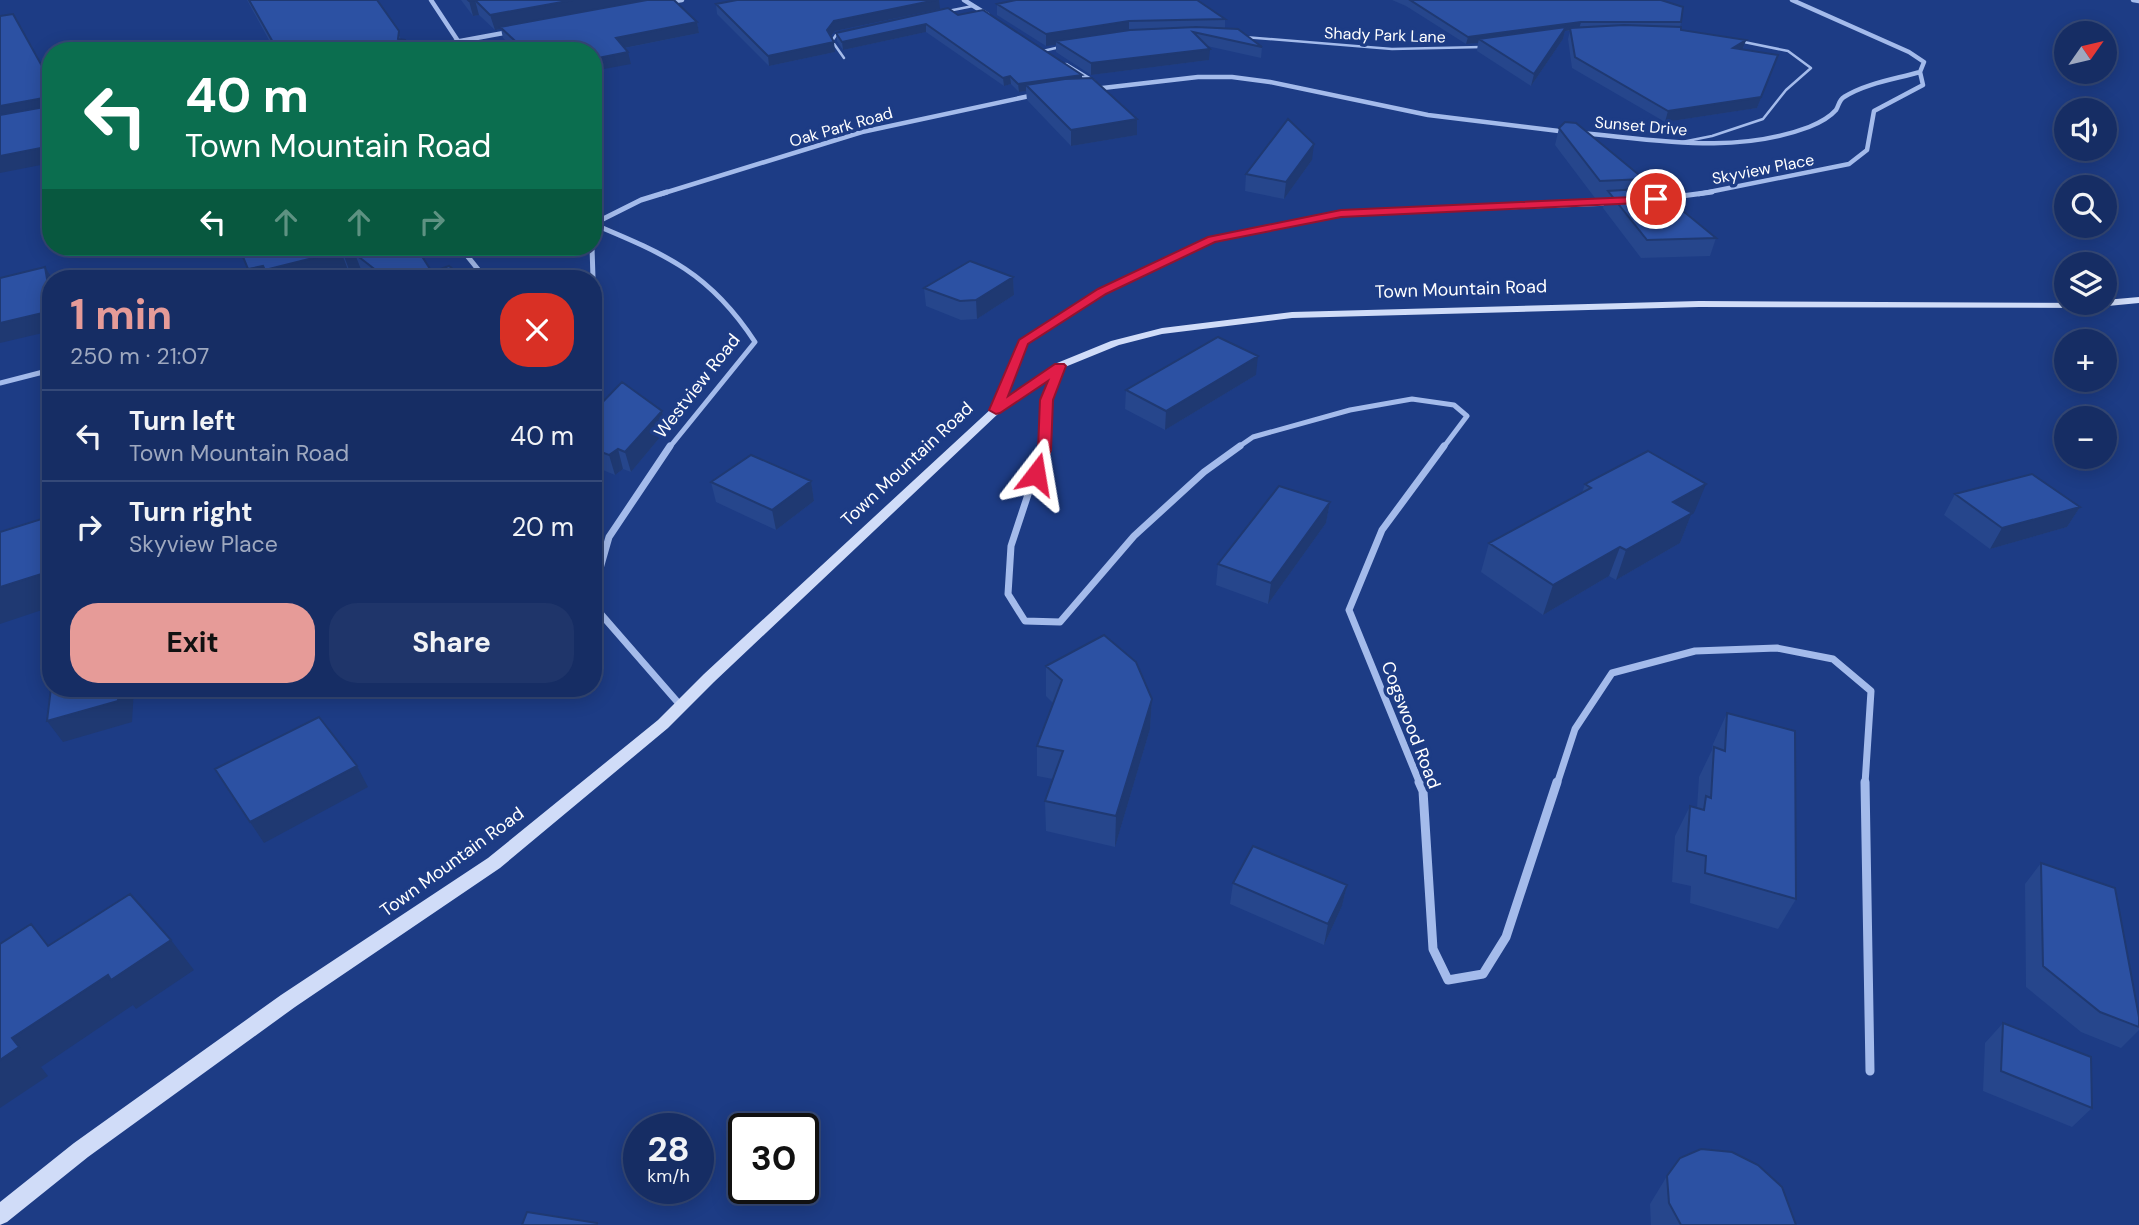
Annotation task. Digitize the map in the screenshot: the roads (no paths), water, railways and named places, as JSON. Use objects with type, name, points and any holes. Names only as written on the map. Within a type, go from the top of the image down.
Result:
[{"type":"main road","name":"Town Mountain Road","points":[[0,1215],[81,1150],[288,1001],[494,863],[663,724],[996,410],[1060,366],[1115,343],[1162,331],[1292,315],[1699,304],[2087,305],[2139,300]]},
{"type":"street","points":[[431,0],[458,41]]},
{"type":"street","points":[[669,2],[682,0]]},
{"type":"street","points":[[964,0],[992,18]]},
{"type":"street","points":[[1792,0],[1909,52],[1924,62],[1920,72]]},
{"type":"street","points":[[2133,0],[2139,1]]},
{"type":"street","points":[[453,42],[511,31]]},
{"type":"street","points":[[1034,45],[1053,57]]},
{"type":"street","points":[[1063,63],[1104,88]]},
{"type":"street","name":"Sunset Drive","points":[[1104,88],[1210,76],[1233,77],[1266,81],[1381,107],[1488,124],[1640,142],[1726,145],[1780,139],[1819,123],[1838,109],[1841,98],[1869,86],[1920,72]]},
{"type":"street","name":"Skyview Place","points":[[1647,201],[1720,191],[1849,164],[1867,150],[1874,111],[1923,85],[1920,72]]},
{"type":"street","points":[[1092,89],[1104,88]]},
{"type":"street","name":"Oak Park Road","points":[[602,220],[641,200],[862,132],[1045,93]]},
{"type":"street","points":[[996,410],[1023,342],[1102,292],[1212,239],[1341,214],[1621,202]]},
{"type":"street","name":"Westview Road","points":[[602,228],[652,247],[693,275],[723,298],[755,342],[671,445],[609,537],[602,562]]},
{"type":"street","points":[[467,256],[479,270]]},
{"type":"street","name":"Cogswood Road","points":[[1060,366],[1046,400],[1044,450],[1012,546],[1008,594],[1025,621],[1060,622],[1134,536],[1204,472],[1253,437],[1350,410],[1412,400],[1454,405],[1467,416],[1381,530],[1349,610],[1423,791],[1433,949],[1448,980],[1483,974],[1506,937],[1575,729],[1612,674],[1695,651],[1777,648],[1833,659],[1871,691],[1864,800],[1870,1071]]},
{"type":"street","points":[[0,383],[42,372]]},
{"type":"street","points":[[602,615],[681,706]]},
{"type":"lane","points":[[947,11],[973,6]]},
{"type":"lane","points":[[843,33],[836,35],[832,41],[844,58]]},
{"type":"lane","name":"Shady Park Lane","points":[[1243,37],[1390,51],[1427,51],[1492,45]]},
{"type":"lane","points":[[1677,143],[1712,136],[1763,119],[1786,90],[1811,68],[1805,59],[1787,51],[1734,41]]},
{"type":"lane","points":[[1043,51],[1064,46]]}]
